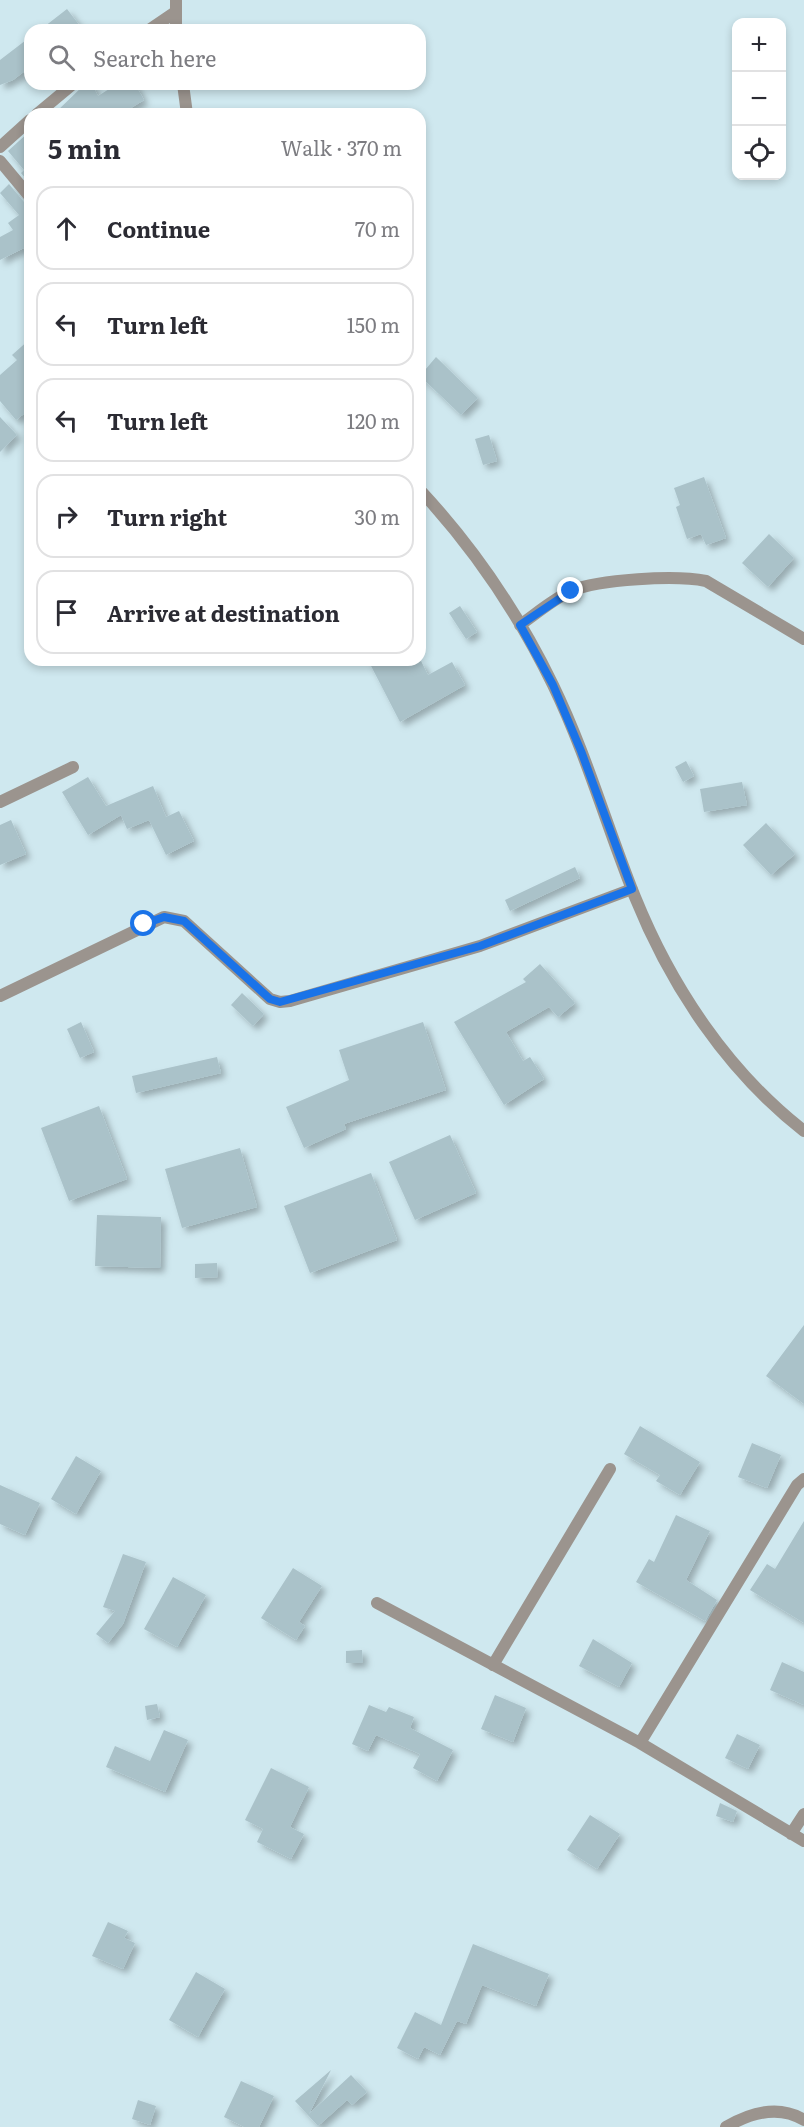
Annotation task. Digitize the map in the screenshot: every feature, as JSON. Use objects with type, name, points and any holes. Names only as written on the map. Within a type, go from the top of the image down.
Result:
[{"type":"street","points":[[175,24],[176,0]]},
{"type":"street","points":[[158,24],[174,14]]},
{"type":"street","points":[[44,108],[66,90]]},
{"type":"street","points":[[184,90],[187,108]]},
{"type":"street","points":[[0,146],[24,125]]},
{"type":"street","points":[[0,161],[24,190]]},
{"type":"street","points":[[426,496],[454,526],[520,625],[553,685],[581,751],[632,889],[669,969],[706,1028],[738,1068],[804,1131]]},
{"type":"street","points":[[520,625],[571,591],[610,584],[690,578],[706,581],[804,639]]},
{"type":"street","points":[[0,802],[73,767]]},
{"type":"street","points":[[0,996],[144,924],[164,917],[174,917],[184,921],[270,999],[280,1002],[290,1001],[480,946],[632,889]]},
{"type":"street","points":[[494,1665],[610,1469]]},
{"type":"street","points":[[640,1743],[797,1485],[804,1479]]},
{"type":"street","points":[[377,1603],[640,1743],[804,1841]]},
{"type":"street","points":[[790,1834],[804,1814]]},
{"type":"street","points":[[726,2127],[747,2115],[776,2111],[804,2120]]},
{"type":"building","points":[[67,9],[78,24],[48,24]]},
{"type":"building","points":[[24,42],[24,72],[13,80],[0,85],[0,60]]},
{"type":"building","points":[[79,90],[95,90],[98,96],[108,90],[138,90],[144,100],[131,108],[60,108]]},
{"type":"building","points":[[24,136],[24,170],[8,151]]},
{"type":"building","points":[[9,184],[24,202],[24,248],[0,260],[0,237],[13,230],[8,223],[19,215],[0,193]]},
{"type":"building","points":[[24,344],[24,414],[16,420],[0,401],[0,375],[17,360],[12,355]]},
{"type":"building","points":[[436,357],[478,398],[461,415],[426,382],[426,369]]},
{"type":"building","points":[[0,417],[17,435],[0,452]]},
{"type":"building","points":[[489,435],[497,461],[483,465],[475,439]]},
{"type":"building","points":[[704,477],[726,538],[706,545],[701,534],[687,539],[676,507],[680,505],[674,488]]},
{"type":"building","points":[[769,534],[794,558],[768,587],[742,563]]},
{"type":"building","points":[[460,606],[477,632],[466,639],[449,613]]},
{"type":"building","points":[[452,662],[465,685],[400,722],[371,666],[424,666],[428,675]]},
{"type":"building","points":[[686,761],[694,776],[683,782],[675,767]]},
{"type":"building","points":[[88,777],[106,806],[153,786],[166,817],[179,811],[194,841],[166,855],[149,820],[127,829],[121,815],[88,835],[62,792]]},
{"type":"building","points":[[742,782],[747,805],[704,812],[700,789]]},
{"type":"building","points":[[11,820],[26,854],[0,865],[0,825]]},
{"type":"building","points":[[766,823],[795,854],[771,875],[743,845]]},
{"type":"building","points":[[575,867],[580,878],[510,911],[505,900]]},
{"type":"building","points":[[540,964],[575,1003],[558,1017],[549,1007],[506,1032],[523,1061],[530,1057],[544,1079],[504,1105],[454,1022],[526,982],[523,979]]},
{"type":"building","points":[[242,993],[264,1014],[253,1026],[231,1005]]},
{"type":"building","points":[[81,1022],[94,1052],[80,1058],[67,1029]]},
{"type":"building","points":[[423,1022],[446,1090],[344,1124],[346,1129],[304,1148],[286,1107],[349,1080],[339,1050]]},
{"type":"building","points":[[217,1057],[221,1073],[136,1093],[132,1076]]},
{"type":"building","points":[[99,1106],[127,1179],[69,1201],[41,1128]]},
{"type":"building","points":[[450,1135],[476,1193],[415,1220],[389,1162]]},
{"type":"building","points":[[240,1148],[257,1207],[182,1228],[165,1169]]},
{"type":"building","points":[[371,1173],[397,1240],[310,1273],[284,1206]]},
{"type":"building","points":[[97,1215],[161,1217],[160,1268],[95,1266]]},
{"type":"building","points":[[217,1263],[218,1277],[195,1278],[195,1264]]},
{"type":"building","points":[[804,1325],[804,1404],[766,1376]]},
{"type":"building","points":[[640,1426],[700,1462],[680,1495],[656,1481],[660,1475],[624,1454]]},
{"type":"building","points":[[752,1443],[781,1455],[767,1488],[738,1477]]},
{"type":"building","points":[[76,1456],[101,1471],[76,1514],[51,1499]]},
{"type":"building","points":[[0,1485],[40,1503],[25,1535],[0,1524]]},
{"type":"building","points":[[676,1515],[710,1531],[686,1580],[717,1600],[705,1621],[636,1582],[649,1559],[654,1562]]},
{"type":"building","points":[[804,1521],[804,1623],[750,1590],[767,1564],[775,1569]]},
{"type":"building","points":[[123,1554],[146,1562],[123,1624],[108,1643],[96,1634],[115,1611],[103,1607]]},
{"type":"building","points":[[293,1568],[322,1586],[299,1622],[305,1626],[296,1640],[261,1618]]},
{"type":"building","points":[[173,1577],[206,1595],[177,1647],[144,1629]]},
{"type":"building","points":[[593,1639],[632,1663],[619,1687],[579,1666]]},
{"type":"building","points":[[362,1650],[363,1663],[346,1663],[346,1651]]},
{"type":"building","points":[[782,1662],[804,1672],[804,1705],[770,1690]]},
{"type":"building","points":[[495,1695],[526,1708],[513,1742],[481,1729]]},
{"type":"building","points":[[157,1704],[160,1717],[147,1720],[145,1706]]},
{"type":"building","points":[[369,1705],[386,1712],[389,1707],[414,1717],[410,1728],[453,1750],[437,1781],[413,1768],[420,1754],[376,1735],[368,1751],[352,1744]]},
{"type":"building","points":[[164,1730],[188,1740],[165,1792],[106,1767],[115,1746],[150,1761]]},
{"type":"building","points":[[737,1734],[760,1745],[748,1769],[725,1758]]},
{"type":"building","points":[[271,1768],[309,1787],[290,1827],[304,1834],[291,1859],[257,1842],[263,1829],[245,1820]]},
{"type":"building","points":[[720,1803],[737,1811],[733,1822],[716,1816]]},
{"type":"building","points":[[590,1815],[620,1834],[597,1869],[567,1850]]},
{"type":"building","points":[[108,1922],[128,1931],[124,1938],[135,1943],[123,1969],[92,1956]]},
{"type":"building","points":[[473,1944],[549,1974],[536,2006],[482,1985],[466,2024],[457,2021],[440,2055],[424,2047],[418,2059],[397,2048],[415,2012],[441,2025]]},
{"type":"building","points":[[196,1972],[225,1989],[198,2037],[169,2020]]},
{"type":"building","points":[[331,2070],[309,2114],[351,2075],[367,2092],[352,2105],[347,2100],[318,2126],[295,2101]]},
{"type":"building","points":[[241,2081],[274,2096],[259,2127],[244,2127],[224,2117]]},
{"type":"building","points":[[138,2100],[156,2106],[150,2125],[132,2119]]},
{"type":"route","points":[[144,924],[164,917],[174,917],[184,921],[270,999],[280,1002],[480,946],[632,889],[581,751],[553,685],[520,625],[571,591]]}]
